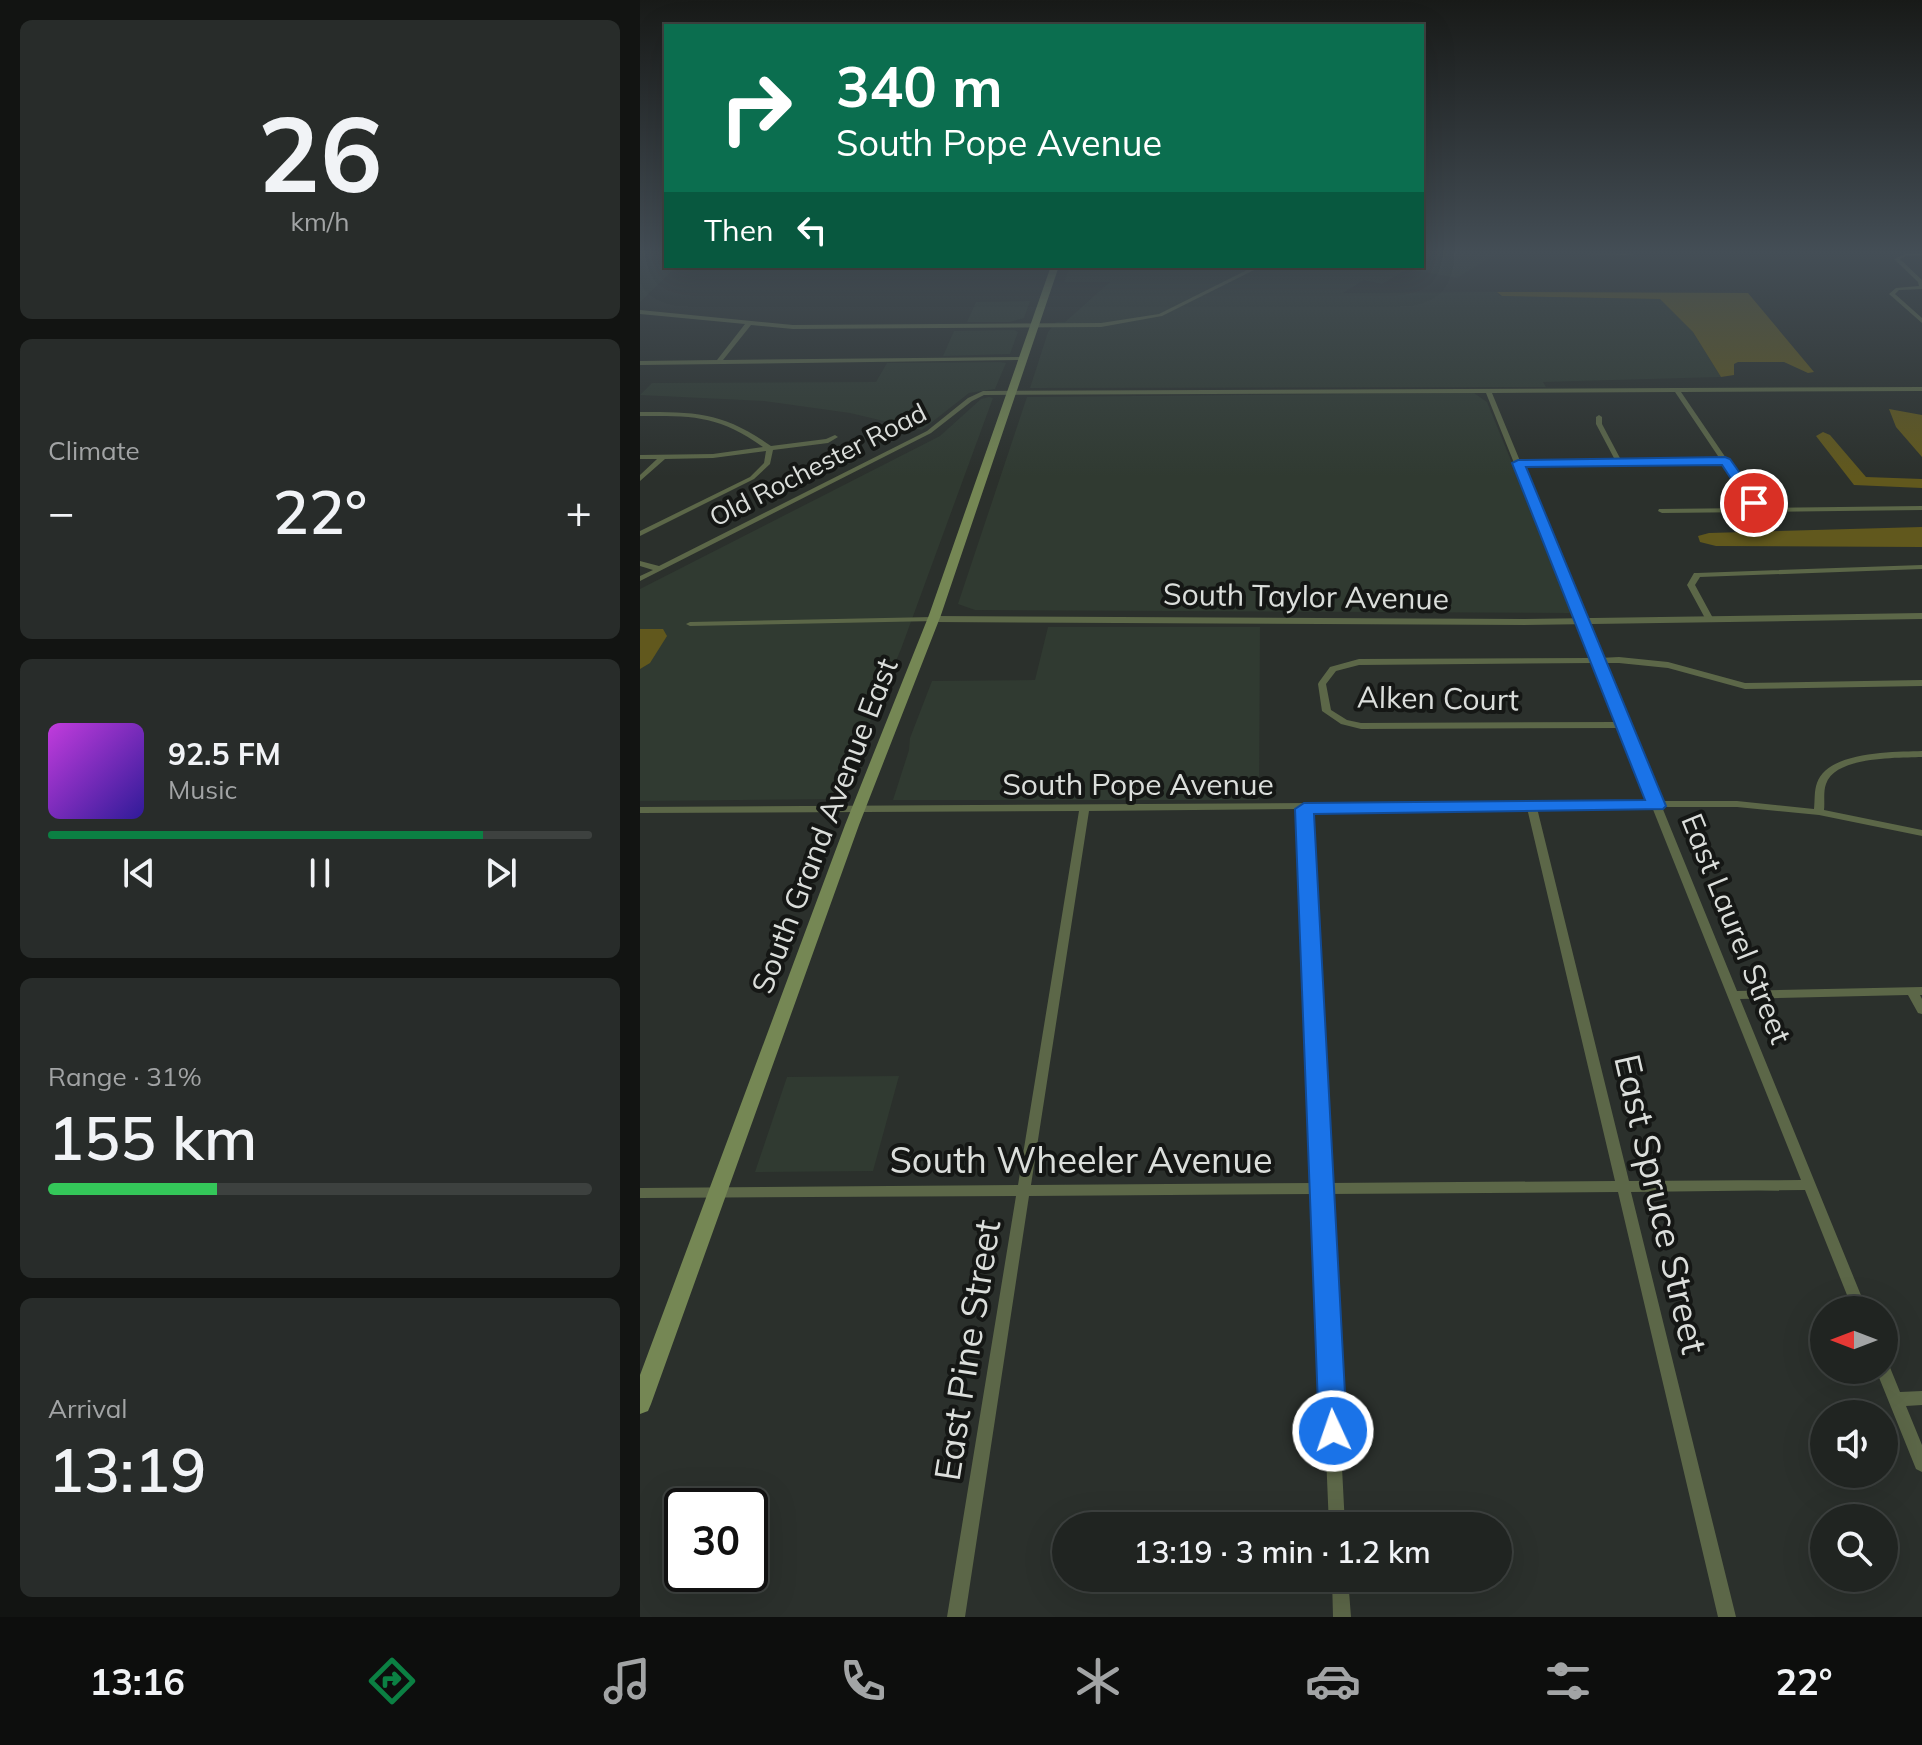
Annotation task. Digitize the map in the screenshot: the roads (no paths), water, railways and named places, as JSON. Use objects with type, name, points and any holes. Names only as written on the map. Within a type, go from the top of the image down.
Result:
[{"type":"main road","name":"South Grand Avenue East","points":[[640,1404],[858,809],[933,619],[1035,326]]},
{"type":"street","points":[[718,363],[746,326]]},
{"type":"street","points":[[786,326],[981,326]]},
{"type":"street","points":[[640,363],[1023,358]]},
{"type":"street","name":"Old Rochester Road","points":[[640,579],[929,432],[947,421],[974,396],[1012,393],[1922,389]]},
{"type":"street","name":"East Laurel Street","points":[[1488,391],[1854,1296]]},
{"type":"street","points":[[1677,391],[1758,510]]},
{"type":"street","points":[[640,414],[684,414],[725,420],[770,449]]},
{"type":"street","points":[[1599,417],[1599,424],[1619,462]]},
{"type":"street","points":[[640,457],[713,456],[828,441],[835,437]]},
{"type":"street","points":[[640,534],[752,478],[767,464],[770,449]]},
{"type":"street","points":[[640,479],[662,458]]},
{"type":"street","points":[[1518,463],[1725,461]]},
{"type":"street","points":[[1662,511],[1922,508]]},
{"type":"street","points":[[640,563],[659,569]]},
{"type":"street","points":[[1710,620],[1691,585],[1693,573],[1922,567]]},
{"type":"street","name":"South Taylor Avenue","points":[[690,624],[933,619],[1583,622],[1922,616]]},
{"type":"street","points":[[1599,660],[1668,665],[1745,686],[1922,683]]},
{"type":"street","name":"Alken Court","points":[[1599,660],[1352,663],[1338,666],[1327,674],[1322,684],[1323,701],[1332,715],[1361,726],[1625,725]]},
{"type":"street","points":[[1819,812],[1822,780],[1830,771],[1876,756],[1922,754]]},
{"type":"street","name":"South Pope Avenue","points":[[640,810],[1760,805],[1819,812],[1922,833]]},
{"type":"street","name":"East Spruce Street","points":[[1532,807],[1727,1617]]},
{"type":"street","name":"East Pine Street","points":[[956,1617],[1084,809]]},
{"type":"street","points":[[1304,809],[1336,1512]]},
{"type":"street","points":[[1733,995],[1917,992],[1922,1010]]},
{"type":"street","name":"South Wheeler Avenue","points":[[640,1193],[1810,1185]]},
{"type":"street","points":[[1890,1384],[1922,1464]]},
{"type":"street","points":[[1896,1399],[1922,1398]]},
{"type":"street","points":[[1341,1592],[1342,1617]]}]
